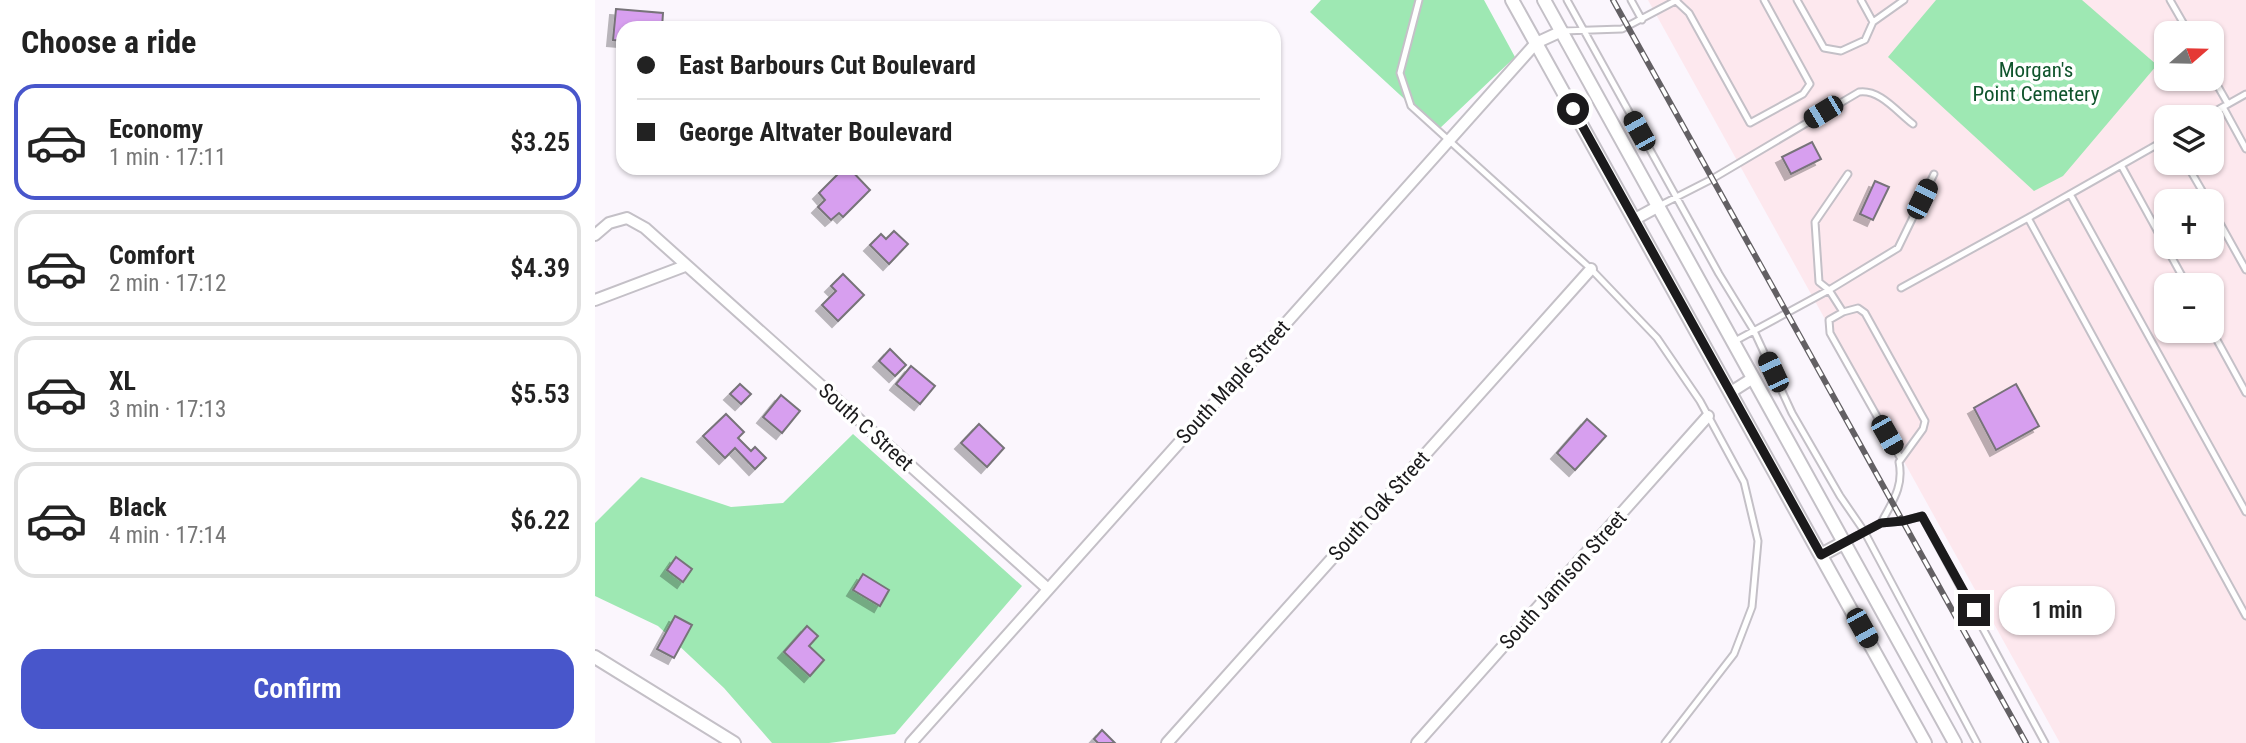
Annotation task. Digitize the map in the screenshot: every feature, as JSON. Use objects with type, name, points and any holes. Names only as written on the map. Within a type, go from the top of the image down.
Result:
[{"type":"street","points":[[1512,0],[1925,743]]},
{"type":"street","points":[[1544,0],[1845,542],[1950,741]]},
{"type":"street","name":"South Maple Street","points":[[911,743],[1536,43],[1562,31]]},
{"type":"street","points":[[1635,219],[1659,206]]},
{"type":"street","name":"South C Street","points":[[595,235],[609,223],[627,218],[645,228],[1048,589]]},
{"type":"street","points":[[595,300],[685,266]]},
{"type":"street","name":"South Oak Street","points":[[1167,743],[1591,269]]},
{"type":"street","points":[[1731,392],[1753,378]]},
{"type":"street","name":"South Jamison Street","points":[[1417,743],[1708,415]]},
{"type":"street","points":[[1821,555],[1845,542]]},
{"type":"street","points":[[595,657],[734,743]]},
{"type":"lane","points":[[1419,0],[1400,73],[1411,106],[1591,269],[1657,338],[1700,401],[1744,482],[1758,541],[1752,607],[1734,654],[1665,743]]},
{"type":"lane","points":[[1567,0],[1754,331],[1792,413],[1840,496],[1864,531],[1977,743]]},
{"type":"lane","points":[[1631,0],[1642,20]]},
{"type":"lane","points":[[1562,31],[1622,29],[1676,1],[1689,13],[1750,123],[1803,94],[1810,84],[1764,0]]},
{"type":"lane","points":[[1797,0],[1824,48],[1841,51],[1865,40],[1873,22],[1904,0]]},
{"type":"lane","points":[[1861,0],[1873,22]]},
{"type":"lane","points":[[2170,0],[2182,21]]},
{"type":"lane","points":[[2218,91],[2246,149]]},
{"type":"lane","points":[[1659,206],[1859,92],[1875,93],[1913,124]]},
{"type":"lane","points":[[2225,106],[2246,94]]},
{"type":"lane","points":[[1901,288],[2154,146]]},
{"type":"lane","points":[[2121,165],[2180,273]]},
{"type":"lane","points":[[1843,312],[1829,290],[1819,282],[1815,222],[1848,174]]},
{"type":"lane","points":[[1734,342],[1829,290],[1898,248],[1934,174]]},
{"type":"lane","points":[[2070,194],[2246,512]]},
{"type":"lane","points":[[2028,218],[2246,616]]},
{"type":"lane","points":[[2224,231],[2246,270]]},
{"type":"lane","points":[[1881,523],[1900,486],[1899,462],[1923,429],[1925,421],[1865,313],[1858,308],[1843,312],[1829,320],[1830,333],[1901,459]]},
{"type":"lane","points":[[2219,343],[2246,393]]},
{"type":"lane","points":[[1845,542],[1881,523],[1922,516],[2045,743]]},
{"type":"shaded area","points":[[1648,0],[2246,0],[2246,743],[2060,743]]},
{"type":"green space","points":[[1321,0],[1484,0],[1515,57],[1438,130],[1310,12]]},
{"type":"green space","name":"Morgan's Point Cemetery","points":[[1936,0],[2082,0],[2154,62],[2154,69],[2063,176],[2034,191],[1888,57]]},
{"type":"green space","points":[[853,434],[1022,586],[895,734],[829,743],[772,743],[724,688],[658,626],[595,596],[595,523],[641,477],[731,507],[783,503]]},
{"type":"building","points":[[616,9],[663,13],[662,21],[616,21],[616,40],[613,40]]},
{"type":"building","points":[[1812,142],[1821,159],[1791,174],[1782,157]]},
{"type":"building","points":[[837,175],[856,175],[870,190],[843,217],[839,213],[831,220],[818,207],[825,200],[819,193]]},
{"type":"building","points":[[1875,181],[1889,187],[1873,220],[1860,214]]},
{"type":"building","points":[[894,231],[908,244],[889,264],[870,245],[881,234],[886,239]]},
{"type":"building","points":[[843,274],[864,295],[838,321],[822,305],[836,291],[831,286]]},
{"type":"building","points":[[890,349],[906,365],[895,376],[879,361]]},
{"type":"building","points":[[911,366],[935,386],[920,404],[896,384]]},
{"type":"building","points":[[740,384],[751,394],[741,404],[730,394]]},
{"type":"building","points":[[2016,384],[2039,426],[1996,450],[1974,408]]},
{"type":"building","points":[[781,395],[800,411],[782,433],[763,417]]},
{"type":"building","points":[[726,414],[744,432],[738,438],[751,451],[755,447],[766,458],[755,469],[735,448],[725,458],[703,436]]},
{"type":"building","points":[[1587,419],[1606,436],[1575,470],[1557,453]]},
{"type":"building","points":[[979,424],[1004,448],[987,467],[961,443]]},
{"type":"building","points":[[676,557],[692,569],[683,582],[667,570]]},
{"type":"building","points":[[863,574],[889,590],[880,606],[853,590]]},
{"type":"building","points":[[675,616],[692,625],[674,658],[657,649]]},
{"type":"building","points":[[807,626],[818,636],[809,646],[824,660],[810,676],[784,652]]},
{"type":"building","points":[[1102,730],[1115,743],[1098,743],[1094,739]]},
{"type":"railway","points":[[1613,0],[2026,743]]},
{"type":"route","points":[[1573,109],[1821,555],[1881,523],[1922,516],[1974,610]]}]
